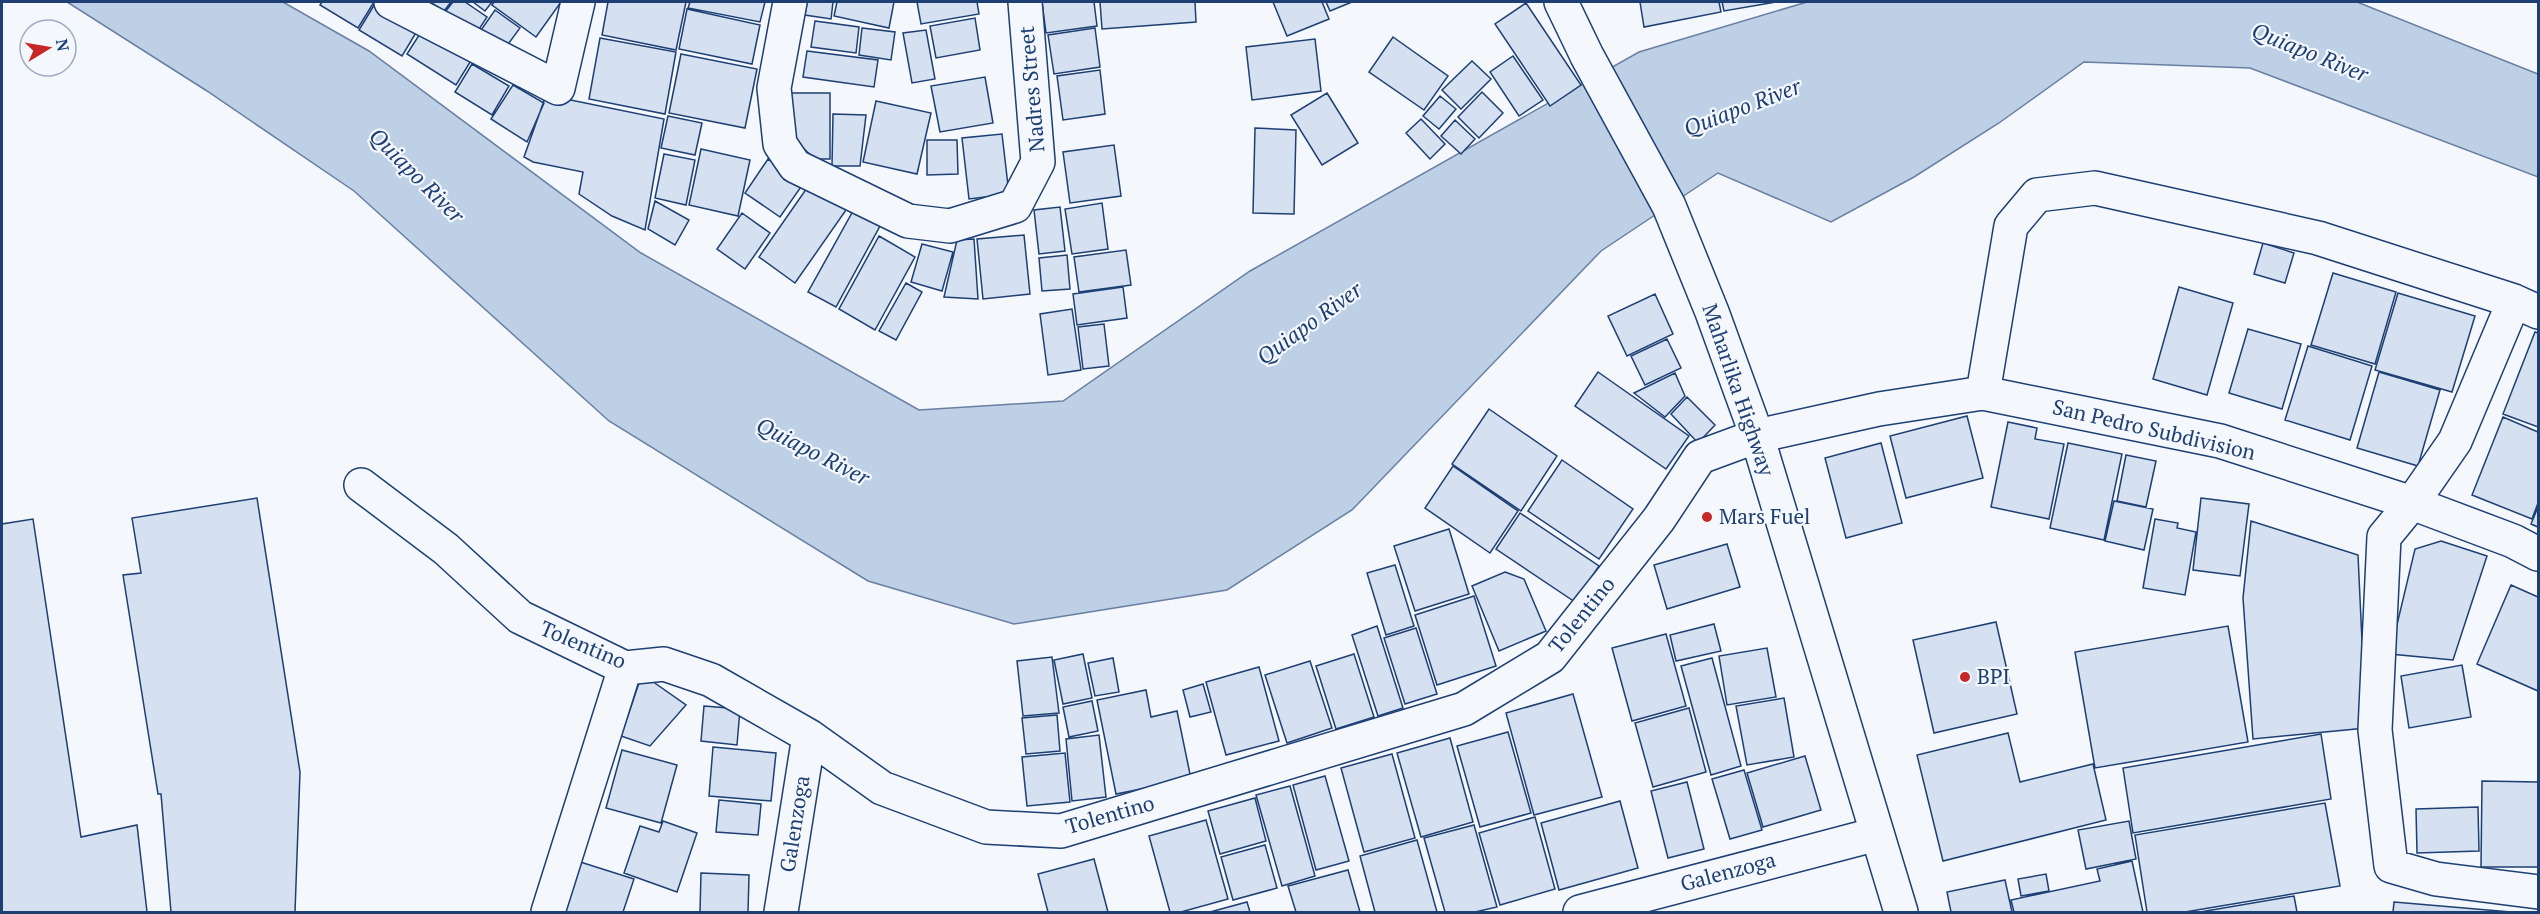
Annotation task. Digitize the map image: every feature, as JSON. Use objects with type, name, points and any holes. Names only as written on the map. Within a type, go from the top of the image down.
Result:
[{"type":"street","points":[[392,2],[558,88],[578,2]]},
{"type":"street","name":"Nadres Street","points":[[790,2],[774,88],[780,144],[795,166],[908,221],[950,226],[1015,206],[1038,162],[1025,2]]},
{"type":"street","name":"Maharlika Highway","points":[[1561,2],[1587,56],[1669,206],[1712,312],[1757,436],[1901,912]]},
{"type":"street","points":[[1983,393],[2011,226],[2037,195],[2095,188],[2318,238],[2526,307],[2455,441],[2412,503],[2384,537],[2374,730],[2391,866],[2436,879],[2538,892]]},
{"type":"street","name":"San Pedro Subdivision","points":[[1757,436],[1879,409],[1983,393],[2220,441],[2412,503],[2513,541],[2538,554]]},
{"type":"street","name":"Tolentino","points":[[361,485],[446,549],[520,617],[625,668],[664,664],[711,680],[809,736],[882,788],[986,827],[1061,831],[1464,709],[1550,657],[1659,519],[1700,457],[1757,436]]},
{"type":"street","points":[[548,912],[625,668]]},
{"type":"street","name":"Galenzoga","points":[[781,912],[809,736]]},
{"type":"street","name":"Galenzoga","points":[[1580,912],[1877,834]]},
{"type":"water","name":"Quiapo River","points":[[67,2],[283,2],[369,51],[641,253],[919,410],[1063,401],[1250,271],[1639,52],[1807,2],[2357,2],[2538,74],[2538,177],[2250,68],[2084,62],[1999,123],[1914,177],[1831,222],[1718,173],[1601,251],[1352,510],[1227,590],[1014,624],[868,581],[609,421],[354,191],[207,91]]},
{"type":"building","points":[[322,2],[374,2],[358,28],[320,5]]},
{"type":"building","points":[[376,2],[420,26],[402,56],[359,30]]},
{"type":"building","points":[[430,2],[451,2],[444,11]]},
{"type":"building","points":[[453,2],[465,2],[487,17],[476,34],[445,12]]},
{"type":"building","points":[[473,2],[492,2],[485,11]]},
{"type":"building","points":[[494,2],[561,2],[536,37],[492,5]]},
{"type":"building","points":[[608,2],[686,2],[676,50],[602,35]]},
{"type":"building","points":[[690,2],[765,2],[760,22],[688,8]]},
{"type":"building","points":[[807,2],[833,2],[831,19],[805,15]]},
{"type":"building","points":[[837,2],[894,2],[889,28],[834,16]]},
{"type":"building","points":[[917,2],[977,2],[979,14],[921,24]]},
{"type":"building","points":[[1042,2],[1094,2],[1097,26],[1046,33]]},
{"type":"building","points":[[1100,2],[1195,2],[1196,22],[1102,29]]},
{"type":"building","points":[[1273,2],[1322,2],[1329,19],[1287,36]]},
{"type":"building","points":[[1326,2],[1352,2],[1330,11]]},
{"type":"building","points":[[1640,2],[1719,2],[1721,12],[1644,27]]},
{"type":"building","points":[[1722,2],[1776,2],[1724,11]]},
{"type":"building","points":[[1526,3],[1581,85],[1550,106],[1495,24]]},
{"type":"building","points":[[687,9],[760,25],[752,64],[679,49]]},
{"type":"building","points":[[495,10],[520,28],[503,51],[479,33]]},
{"type":"building","points":[[975,18],[980,50],[936,58],[930,26]]},
{"type":"building","points":[[815,21],[859,27],[856,53],[811,47]]},
{"type":"building","points":[[862,28],[895,32],[891,60],[859,55]]},
{"type":"building","points":[[1095,28],[1100,67],[1054,74],[1048,35]]},
{"type":"building","points":[[423,29],[472,59],[456,85],[407,54]]},
{"type":"building","points":[[926,30],[935,79],[912,83],[903,33]]},
{"type":"building","points":[[1393,37],[1448,76],[1424,110],[1369,72]]},
{"type":"building","points":[[600,38],[676,52],[665,114],[589,99]]},
{"type":"building","points":[[1315,39],[1321,91],[1252,100],[1246,47]]},
{"type":"building","points":[[807,51],[878,60],[874,87],[803,77]]},
{"type":"building","points":[[681,54],[757,69],[745,128],[669,113]]},
{"type":"building","points":[[1513,56],[1543,100],[1519,116],[1490,72]]},
{"type":"building","points":[[1472,61],[1491,79],[1461,109],[1442,90]]},
{"type":"building","points":[[472,64],[509,86],[492,115],[455,92]]},
{"type":"building","points":[[1100,70],[1105,114],[1063,120],[1057,76]]},
{"type":"building","points":[[985,77],[993,123],[940,132],[931,86]]},
{"type":"building","points":[[513,85],[544,103],[527,142],[491,119]]},
{"type":"building","points":[[1482,92],[1503,113],[1479,138],[1458,117]]},
{"type":"building","points":[[790,93],[830,93],[830,159],[815,159],[791,137]]},
{"type":"building","points":[[1327,93],[1358,143],[1322,165],[1291,115]]},
{"type":"building","points":[[546,95],[664,119],[645,230],[612,216],[579,194],[583,172],[533,162],[524,157]]},
{"type":"building","points":[[1440,96],[1456,109],[1439,129],[1423,116]]},
{"type":"building","points":[[876,101],[931,113],[917,174],[863,162]]},
{"type":"building","points":[[833,114],[866,115],[860,166],[832,166]]},
{"type":"building","points":[[668,116],[702,123],[695,155],[661,148]]},
{"type":"building","points":[[1421,119],[1445,144],[1430,159],[1406,133]]},
{"type":"building","points":[[1455,120],[1475,139],[1461,154],[1441,136]]},
{"type":"building","points":[[1255,128],[1296,130],[1294,214],[1253,213]]},
{"type":"building","points":[[1002,134],[1009,194],[969,199],[962,138]]},
{"type":"building","points":[[927,140],[957,140],[958,174],[927,175]]},
{"type":"building","points":[[1114,145],[1121,196],[1070,203],[1063,152]]},
{"type":"building","points":[[701,149],[750,160],[738,216],[689,205]]},
{"type":"building","points":[[664,154],[695,160],[686,205],[655,198]]},
{"type":"building","points":[[768,159],[803,184],[780,217],[745,193]]},
{"type":"building","points":[[809,185],[846,210],[795,283],[759,257]]},
{"type":"building","points":[[655,201],[689,220],[675,245],[648,229]]},
{"type":"building","points":[[1102,203],[1108,249],[1072,254],[1065,209]]},
{"type":"building","points":[[1060,207],[1065,251],[1039,254],[1034,210]]},
{"type":"building","points":[[853,211],[880,226],[836,307],[808,292]]},
{"type":"building","points":[[742,213],[770,233],[745,269],[717,249]]},
{"type":"building","points":[[1024,235],[1030,294],[983,299],[977,239]]},
{"type":"building","points":[[879,236],[915,257],[875,330],[839,309]]},
{"type":"building","points":[[974,239],[978,299],[944,297],[957,240]]},
{"type":"building","points":[[2263,243],[2294,253],[2285,283],[2254,274]]},
{"type":"building","points":[[922,244],[953,252],[942,291],[911,282]]},
{"type":"building","points":[[1126,250],[1131,285],[1079,292],[1074,257]]},
{"type":"building","points":[[1067,255],[1070,289],[1042,291],[1039,258]]},
{"type":"building","points":[[2333,273],[2396,292],[2375,364],[2311,345]]},
{"type":"building","points":[[906,283],[922,292],[896,340],[879,331]]},
{"type":"building","points":[[1123,287],[1127,318],[1077,325],[1073,294]]},
{"type":"building","points":[[2179,287],[2233,303],[2207,395],[2153,379]]},
{"type":"building","points":[[2398,293],[2475,316],[2452,392],[2375,370]]},
{"type":"building","points":[[1655,294],[1673,334],[1627,356],[1608,316]]},
{"type":"building","points":[[1072,309],[1081,370],[1048,375],[1040,314]]},
{"type":"building","points":[[1104,324],[1109,366],[1083,369],[1078,327]]},
{"type":"building","points":[[2248,329],[2301,344],[2282,409],[2229,393]]},
{"type":"building","points":[[2535,332],[2538,333],[2538,427],[2503,414]]},
{"type":"building","points":[[1667,339],[1681,368],[1645,385],[1631,356]]},
{"type":"building","points":[[2308,346],[2372,366],[2350,440],[2285,420]]},
{"type":"building","points":[[1598,372],[1689,436],[1666,469],[1575,406]]},
{"type":"building","points":[[2379,372],[2440,390],[2418,466],[2357,448]]},
{"type":"building","points":[[1675,373],[1685,396],[1665,417],[1634,393]]},
{"type":"building","points":[[1687,397],[1715,425],[1698,443],[1671,414]]},
{"type":"building","points":[[1489,409],[1557,456],[1521,511],[1452,464]]},
{"type":"building","points":[[1967,416],[1983,478],[1906,498],[1890,436]]},
{"type":"building","points":[[2503,417],[2538,432],[2538,503],[2532,519],[2472,495]]},
{"type":"building","points":[[2008,422],[2037,428],[2035,439],[2064,444],[2049,519],[1991,507]]},
{"type":"building","points":[[1881,443],[1902,523],[1846,538],[1825,458]]},
{"type":"building","points":[[2068,443],[2122,454],[2104,540],[2050,528]]},
{"type":"building","points":[[2126,455],[2156,461],[2146,507],[2117,501]]},
{"type":"building","points":[[1562,460],[1633,509],[1599,559],[1528,511]]},
{"type":"building","points":[[1453,466],[1518,511],[1490,553],[1425,508]]},
{"type":"building","points":[[257,498],[300,772],[295,912],[171,912],[161,794],[158,794],[123,575],[141,573],[132,518]]},
{"type":"building","points":[[2201,498],[2249,504],[2240,576],[2193,570]]},
{"type":"building","points":[[2114,501],[2153,509],[2144,550],[2105,541]]},
{"type":"building","points":[[2538,507],[2538,527],[2531,524]]},
{"type":"building","points":[[1520,513],[1599,566],[1575,602],[1496,549]]},
{"type":"building","points":[[33,519],[81,837],[137,825],[147,912],[2,912],[2,524]]},
{"type":"building","points":[[2155,519],[2178,523],[2177,528],[2196,532],[2185,595],[2143,588]]},
{"type":"building","points":[[2251,521],[2358,555],[2366,728],[2253,739],[2243,598]]},
{"type":"building","points":[[1449,529],[1469,594],[1415,611],[1394,546]]},
{"type":"building","points":[[2441,541],[2487,556],[2453,660],[2390,654],[2415,549]]},
{"type":"building","points":[[1727,544],[1740,587],[1667,609],[1654,565]]},
{"type":"building","points":[[1395,565],[1414,626],[1386,635],[1367,573]]},
{"type":"building","points":[[1505,572],[1524,579],[1546,631],[1499,651],[1472,586]]},
{"type":"building","points":[[2511,585],[2538,597],[2538,691],[2477,664]]},
{"type":"building","points":[[1474,596],[1496,666],[1437,685],[1415,615]]},
{"type":"building","name":"BPI","points":[[1996,622],[2017,714],[1934,733],[1913,640]]},
{"type":"building","points":[[1714,624],[1721,651],[1676,661],[1670,635]]},
{"type":"building","points":[[1377,626],[1403,708],[1378,716],[1352,635]]},
{"type":"building","points":[[2228,626],[2248,742],[2095,768],[2075,652]]},
{"type":"building","points":[[1416,628],[1437,694],[1405,704],[1384,638]]},
{"type":"building","points":[[1666,634],[1686,706],[1632,721],[1612,648]]},
{"type":"building","points":[[1767,648],[1776,697],[1727,705],[1719,656]]},
{"type":"building","points":[[1083,654],[1092,698],[1063,704],[1054,660]]},
{"type":"building","points":[[1354,654],[1374,717],[1336,729],[1316,666]]},
{"type":"building","points":[[1052,657],[1059,713],[1023,716],[1017,661]]},
{"type":"building","points":[[1113,658],[1119,692],[1095,696],[1088,663]]},
{"type":"building","points":[[1712,658],[1741,766],[1711,775],[1681,666]]},
{"type":"building","points":[[1310,661],[1332,728],[1287,743],[1265,675]]},
{"type":"building","points":[[2462,665],[2471,717],[2409,728],[2401,676]]},
{"type":"building","points":[[1259,667],[1279,741],[1226,755],[1206,682]]},
{"type":"building","points":[[642,674],[686,705],[650,746],[621,736]]},
{"type":"building","points":[[1203,684],[1211,712],[1190,717],[1183,690]]},
{"type":"building","points":[[1146,690],[1151,717],[1177,711],[1191,779],[1116,794],[1097,700]]},
{"type":"building","points":[[1573,694],[1602,797],[1534,815],[1506,713]]},
{"type":"building","points":[[1784,698],[1794,757],[1747,765],[1736,706]]},
{"type":"building","points":[[1092,701],[1098,731],[1069,737],[1063,707]]},
{"type":"building","points":[[704,706],[740,709],[737,745],[701,741]]},
{"type":"building","points":[[1689,708],[1706,772],[1653,787],[1635,723]]},
{"type":"building","points":[[1057,715],[1060,751],[1026,754],[1022,718]]},
{"type":"building","points":[[1508,732],[1531,813],[1480,827],[1457,746]]},
{"type":"building","points":[[2008,733],[2020,782],[2093,764],[2106,820],[1943,861],[1917,755]]},
{"type":"building","points":[[2321,734],[2331,799],[2133,833],[2123,768]]},
{"type":"building","points":[[1099,735],[1106,797],[1072,801],[1066,739]]},
{"type":"building","points":[[1450,738],[1473,822],[1421,837],[1397,753]]},
{"type":"building","points":[[713,747],[776,753],[771,801],[709,796]]},
{"type":"building","points":[[622,750],[677,765],[661,823],[606,808]]},
{"type":"building","points":[[1065,753],[1070,802],[1027,806],[1022,757]]},
{"type":"building","points":[[1392,754],[1415,838],[1364,852],[1341,768]]},
{"type":"building","points":[[1805,756],[1821,810],[1763,827],[1747,773]]},
{"type":"building","points":[[1744,770],[1762,830],[1730,839],[1712,779]]},
{"type":"building","points":[[1325,776],[1349,861],[1316,870],[1293,785]]},
{"type":"building","points":[[2482,781],[2538,782],[2538,867],[2481,867]]},
{"type":"building","points":[[1687,782],[1704,849],[1668,858],[1651,791]]},
{"type":"building","points":[[1290,786],[1315,876],[1282,886],[1256,795]]},
{"type":"building","points":[[1255,798],[1266,841],[1220,854],[1208,811]]},
{"type":"building","points":[[719,800],[761,804],[758,835],[716,832]]},
{"type":"building","points":[[1620,801],[1638,868],[1559,890],[1541,823]]},
{"type":"building","points":[[2325,803],[2340,886],[2185,912],[2147,912],[2135,835]]},
{"type":"building","points":[[2478,807],[2479,851],[2417,853],[2416,809]]},
{"type":"building","points":[[1535,817],[1555,889],[1500,905],[1479,833]]},
{"type":"building","points":[[1206,820],[1228,899],[1181,912],[1170,912],[1149,836]]},
{"type":"building","points":[[663,821],[697,833],[677,892],[624,873],[640,826],[659,832]]},
{"type":"building","points":[[2129,821],[2136,859],[2086,869],[2078,830]]},
{"type":"building","points":[[1474,825],[1497,907],[1475,912],[1445,912],[1424,838]]},
{"type":"building","points":[[1417,840],[1437,912],[1375,912],[1360,856]]},
{"type":"building","points":[[1265,845],[1277,888],[1233,900],[1221,857]]},
{"type":"building","points":[[1094,859],[1108,912],[1048,912],[1038,874]]},
{"type":"building","points":[[574,860],[634,879],[623,912],[557,912]]},
{"type":"building","points":[[2132,861],[2143,912],[2014,912],[2011,900],[2100,881],[2097,869]]},
{"type":"building","points":[[1348,870],[1360,912],[1296,912],[1288,886]]},
{"type":"building","points":[[701,873],[749,875],[748,912],[700,912]]},
{"type":"building","points":[[2046,874],[2049,891],[2021,896],[2018,879]]},
{"type":"building","points":[[2005,880],[2012,912],[1951,912],[1947,892]]},
{"type":"building","points":[[2294,896],[2297,912],[2200,912]]},
{"type":"building","points":[[1247,902],[1250,912],[1210,912]]},
{"type":"building","points":[[2394,902],[2511,912],[2393,912]]},
{"type":"place","name":"Mars Fuel","points":[[1707,517]]},
{"type":"place","name":"BPI","points":[[1965,677]]}]
